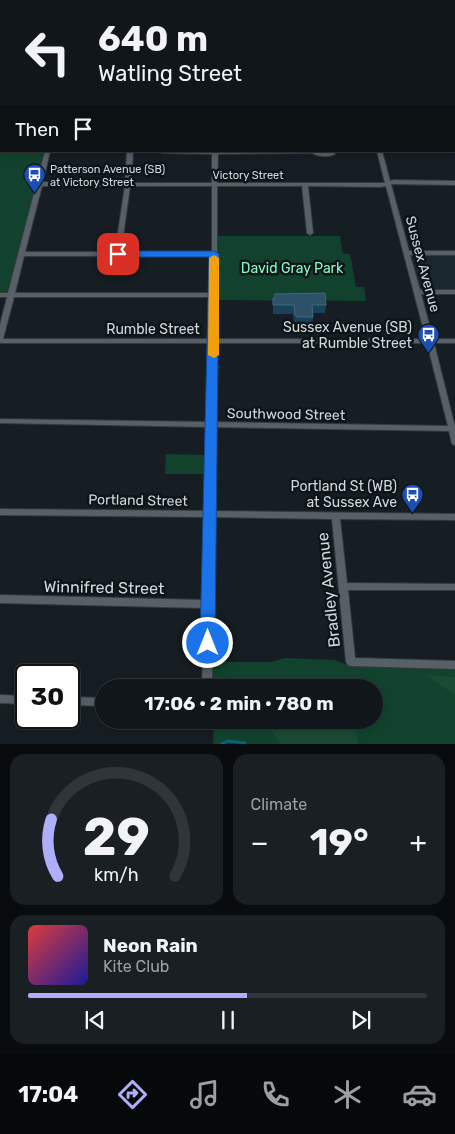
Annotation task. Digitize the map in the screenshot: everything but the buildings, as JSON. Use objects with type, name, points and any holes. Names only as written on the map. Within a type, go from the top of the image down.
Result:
[{"type":"street","points":[[0,340],[48,152]]},
{"type":"street","points":[[118,254],[128,185],[130,152]]},
{"type":"street","points":[[207,679],[214,341],[215,152],[313,153],[330,155],[332,154],[331,152]]},
{"type":"street","name":"Sussex Avenue","points":[[379,152],[452,418],[455,442]]},
{"type":"street","name":"Victory Street","points":[[41,184],[305,185],[455,183]]},
{"type":"street","points":[[305,185],[310,233]]},
{"type":"street","points":[[406,253],[455,253]]},
{"type":"street","points":[[22,254],[214,254]]},
{"type":"street","points":[[417,292],[455,292]]},
{"type":"street","points":[[0,295],[214,295]]},
{"type":"street","name":"Rumble Street","points":[[0,340],[455,341]]},
{"type":"street","name":"Southwood Street","points":[[0,421],[452,430]]},
{"type":"street","name":"Portland Street","points":[[0,512],[455,517]]},
{"type":"street","name":"Bradley Avenue","points":[[336,516],[351,662],[455,665]]},
{"type":"street","points":[[343,586],[455,587]]},
{"type":"street","name":"Winnifred Street","points":[[0,599],[208,604]]},
{"type":"street","points":[[0,699],[15,700]]},
{"type":"street","points":[[80,701],[95,702]]},
{"type":"shaded area","points":[[455,255],[455,290],[421,289],[412,256]]},
{"type":"green space","points":[[0,152],[45,152],[8,291],[0,294]]},
{"type":"green space","name":"David Gray Park","points":[[217,236],[340,236],[343,254],[350,254],[356,287],[364,287],[366,301],[217,300]]},
{"type":"green space","points":[[166,454],[207,455],[207,474],[165,474]]},
{"type":"green space","points":[[285,658],[335,660],[350,666],[455,669],[455,744],[213,744],[214,729],[383,729],[383,679],[211,679],[211,662],[271,662]]},
{"type":"green space","points":[[426,675],[455,677],[455,695]]},
{"type":"green space","points":[[271,729],[356,729],[358,744],[280,744]]},
{"type":"waterway","points":[[221,744],[228,741],[245,743]]},
{"type":"slow traffic","points":[[214,258],[214,355]]},
{"type":"place","name":"Patterson Avenue (SB) at Victory Street","points":[[34,194]]},
{"type":"place","name":"Sussex Avenue (SB) at Rumble Street","points":[[428,354]]},
{"type":"place","name":"Portland St (WB) at Sussex Ave","points":[[413,513]]},
{"type":"route","points":[[118,254],[214,254],[208,643]]}]
